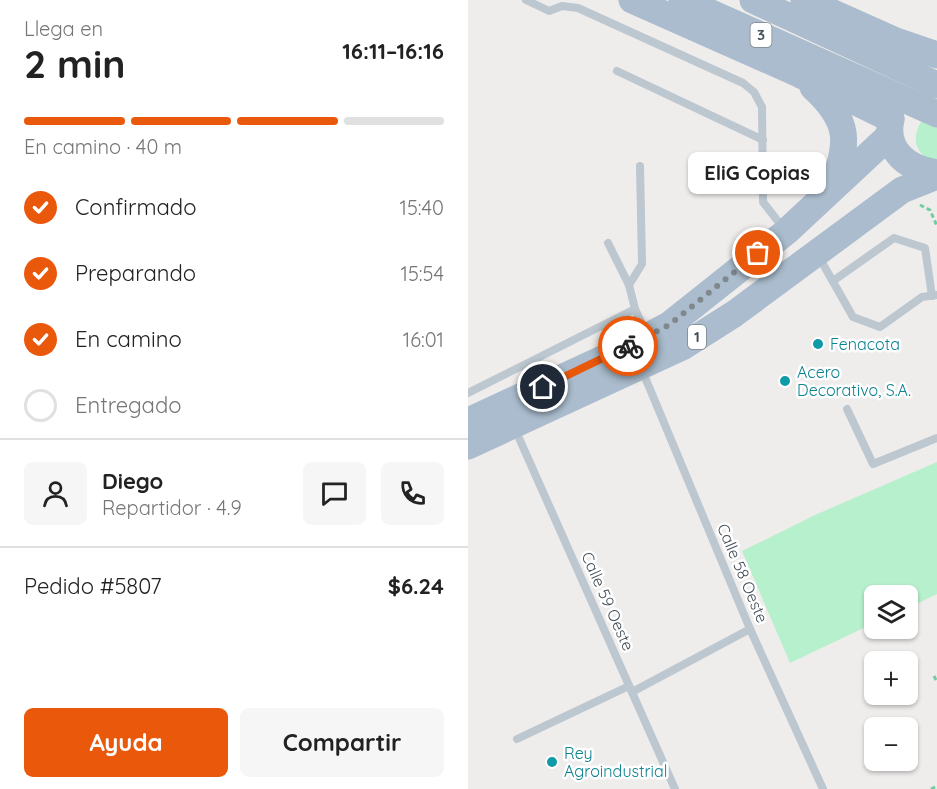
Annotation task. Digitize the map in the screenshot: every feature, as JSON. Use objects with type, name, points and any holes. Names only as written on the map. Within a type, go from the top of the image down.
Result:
[{"type":"main road","points":[[632,0],[799,74],[872,90],[882,84],[889,75],[890,53],[859,37],[804,0]]},
{"type":"main road","name":"3","points":[[682,0],[839,82],[937,114]]},
{"type":"main road","name":"3","points":[[753,0],[859,37],[937,85]]},
{"type":"main road","points":[[859,37],[937,56]]},
{"type":"main road","name":"1","points":[[468,421],[669,325],[830,193],[890,128],[898,102],[914,84],[937,68]]},
{"type":"main road","points":[[799,74],[830,103],[844,128],[843,156],[830,193]]},
{"type":"main road","points":[[839,82],[890,128],[901,158],[922,171],[937,175]]},
{"type":"main road","points":[[902,190],[937,175]]},
{"type":"main road","name":"1","points":[[468,446],[682,347],[734,314],[902,190]]},
{"type":"lane","points":[[526,0],[549,11],[562,6],[578,8],[743,83],[754,92],[762,107],[764,202],[786,231]]},
{"type":"lane","points":[[617,71],[763,140]]},
{"type":"lane","points":[[629,285],[642,264],[640,166]]},
{"type":"lane","points":[[816,253],[853,317],[880,327],[922,297],[935,295],[925,248],[894,238],[833,281]]},
{"type":"lane","points":[[608,243],[629,285],[635,309],[648,336]]},
{"type":"lane","points":[[468,393],[635,309]]},
{"type":"lane","name":"Calle 58 Oeste","points":[[641,367],[750,629],[823,789]]},
{"type":"lane","points":[[847,409],[873,464],[937,438]]},
{"type":"lane","name":"Calle 59 Oeste","points":[[513,426],[675,789]]},
{"type":"lane","points":[[517,739],[630,689],[750,629]]},
{"type":"path","points":[[902,190],[913,206],[920,205],[930,210],[937,226]]},
{"type":"path","points":[[934,676],[937,682]]},
{"type":"path","points":[[931,789],[937,786]]},
{"type":"green space","points":[[937,101],[937,165],[919,151],[916,135],[923,118]]},
{"type":"green space","points":[[937,462],[937,594],[918,603],[918,585],[864,585],[864,628],[790,663],[742,551],[815,515]]},
{"type":"way so far","points":[[628,346],[669,325],[758,253]]},
{"type":"place","name":"EliG Copias","points":[[758,253]]},
{"type":"place","name":"Fenacota","points":[[818,344]]},
{"type":"place","name":"Acero Decorativo, S.A.","points":[[785,381]]},
{"type":"place","name":"Rey Agroindustrial","points":[[552,762]]},
{"type":"route","points":[[543,387],[628,346]]}]
